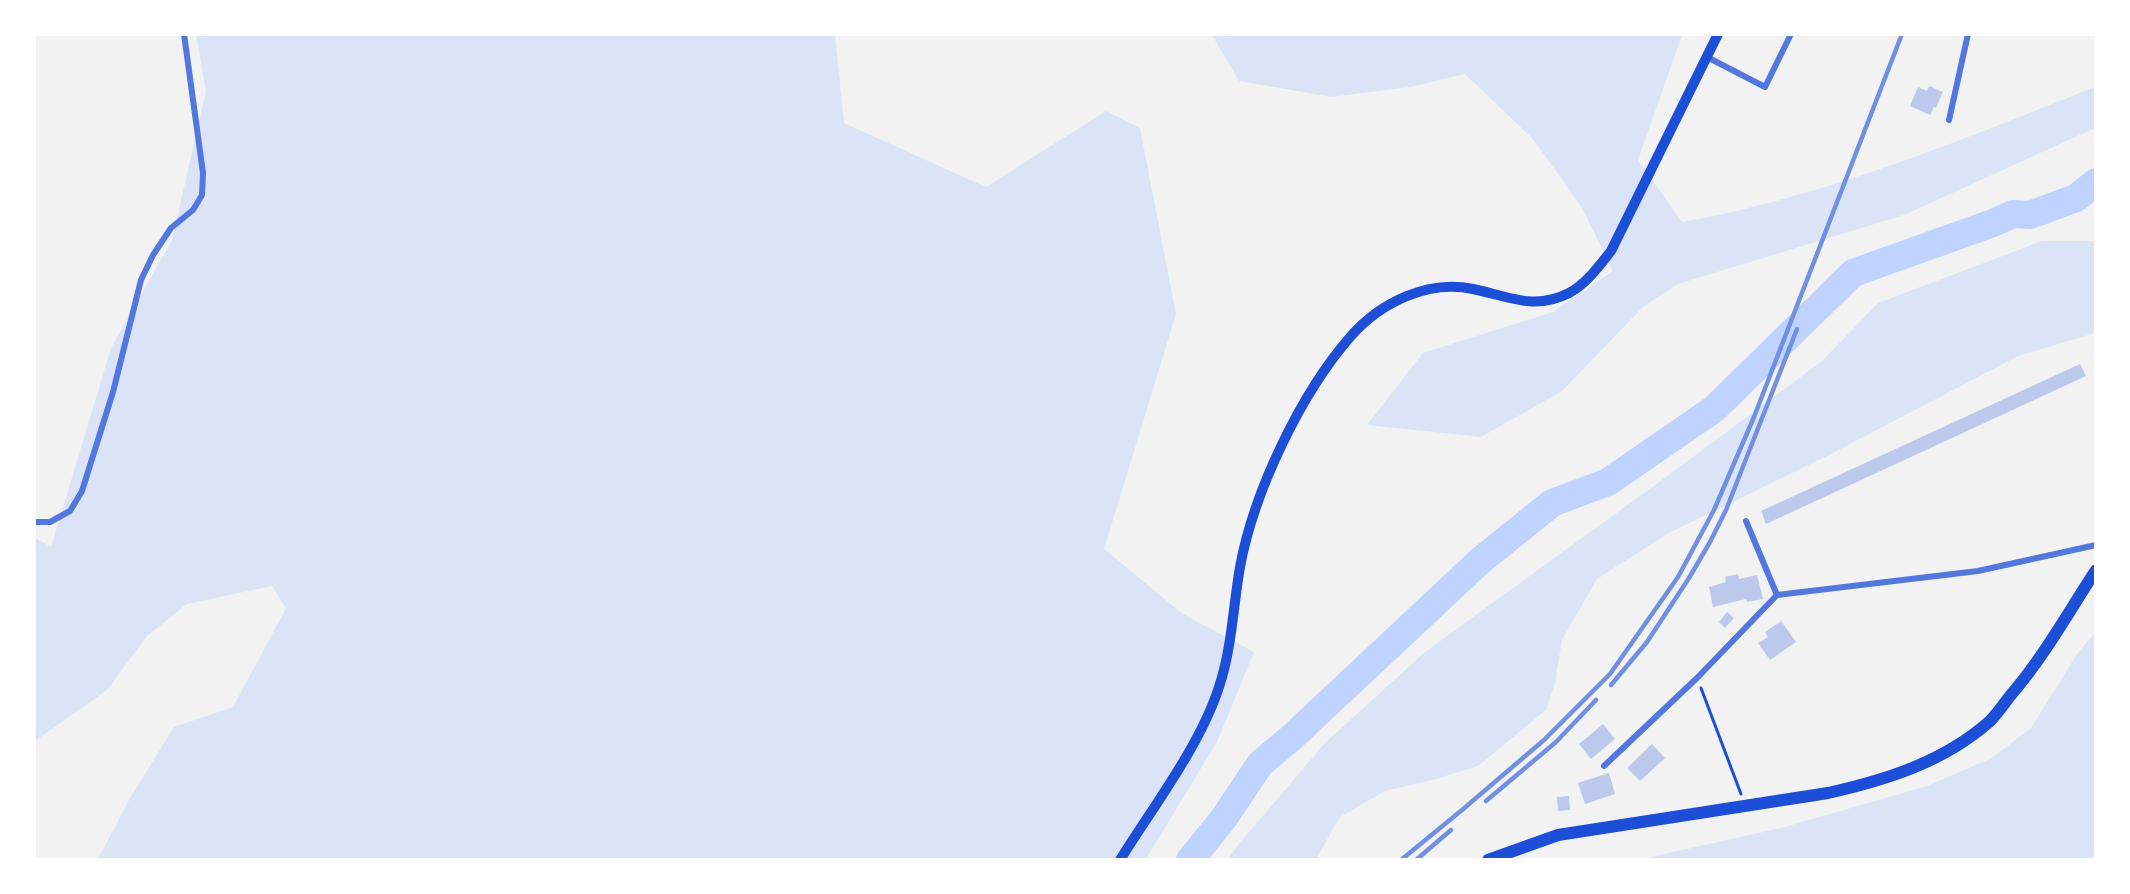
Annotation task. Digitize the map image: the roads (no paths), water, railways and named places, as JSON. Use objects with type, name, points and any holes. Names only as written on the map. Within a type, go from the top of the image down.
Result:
[{"type":"highway","points":[[1488,860],[1558,835],[1828,793],[1871,783],[1913,769],[1954,747],[1990,720],[2025,679],[2096,570]]},
{"type":"main road","points":[[1120,860],[1198,735],[1215,698],[1228,654],[1240,567],[1248,531],[1260,495],[1287,436],[1309,396],[1346,343],[1352,335],[1385,307],[1413,293],[1443,286],[1471,288],[1510,299],[1541,303],[1570,292],[1591,275],[1611,251],[1718,34]]},
{"type":"street","points":[[34,522],[50,522],[70,511],[82,491],[112,392],[141,280],[153,255],[171,228],[193,210],[202,195],[203,173],[184,34]]},
{"type":"street","points":[[1707,57],[1765,87],[1791,34]]},
{"type":"street","points":[[1949,120],[1968,34]]},
{"type":"street","points":[[1746,521],[1777,595]]},
{"type":"street","points":[[1604,766],[1697,678],[1777,595],[1978,572],[2096,545]]},
{"type":"waterway","points":[[1190,860],[1224,818],[1260,764],[1291,738],[1480,561],[1552,503],[1608,482],[1714,409],[1853,273],[2013,214],[2030,215],[2076,198],[2096,182]]},
{"type":"railway","points":[[1401,860],[1544,740],[1610,674],[1678,577],[1714,510],[1754,417],[1902,34]]},
{"type":"railway","points":[[1611,685],[1647,642],[1710,542],[1726,510],[1797,329]]},
{"type":"railway","points":[[1486,801],[1556,742],[1596,700]]},
{"type":"railway","points":[[1416,860],[1451,830]]}]
